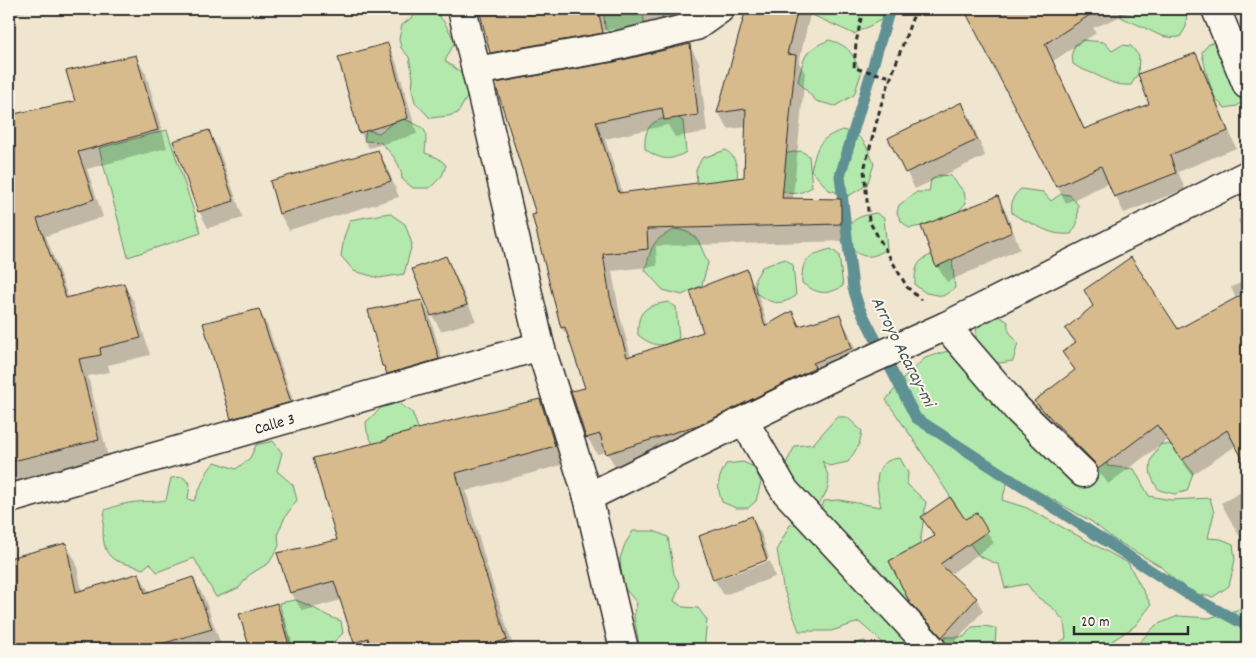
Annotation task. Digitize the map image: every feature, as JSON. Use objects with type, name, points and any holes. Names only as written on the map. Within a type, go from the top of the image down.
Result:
[{"type":"street","points":[[462,9],[540,346],[588,497],[624,649]]},
{"type":"street","points":[[476,71],[611,47],[696,26],[720,9]]},
{"type":"street","points":[[1216,9],[1247,85]]},
{"type":"street","points":[[588,497],[834,376],[946,326],[1247,175]]},
{"type":"street","points":[[946,326],[1018,410],[1083,473]]},
{"type":"street","name":"Calle 3","points":[[9,499],[540,346]]},
{"type":"street","points":[[744,421],[785,491],[932,649]]},
{"type":"path","points":[[863,9],[856,43],[854,68],[891,77]]},
{"type":"path","points":[[918,9],[912,19],[881,105],[864,170],[869,221],[907,286],[946,326]]},
{"type":"green space","points":[[423,9],[439,15],[455,41],[445,61],[462,73],[466,87],[467,97],[458,113],[448,116],[430,118],[415,102],[409,57],[401,48],[399,39],[402,25]]},
{"type":"green space","points":[[607,9],[643,9],[645,32],[616,37],[605,29],[604,15]]},
{"type":"green space","points":[[662,9],[701,9],[674,28],[662,20]]},
{"type":"green space","points":[[808,9],[885,9],[881,20],[854,34],[808,13]]},
{"type":"green space","points":[[1121,9],[1187,9],[1186,27],[1180,37],[1164,37],[1121,17]]},
{"type":"green space","points":[[829,40],[847,48],[861,74],[854,95],[835,106],[816,101],[798,81],[806,55],[814,47]]},
{"type":"green space","points":[[1082,40],[1104,42],[1112,51],[1122,45],[1131,46],[1139,56],[1138,74],[1131,85],[1120,85],[1073,64],[1072,53],[1075,45]]},
{"type":"green space","points":[[1218,40],[1247,98],[1237,106],[1225,108],[1219,103],[1214,95],[1208,76],[1202,52],[1209,44]]},
{"type":"green space","points":[[675,116],[683,121],[686,152],[675,157],[665,158],[656,156],[645,149],[646,134],[651,125],[660,119]]},
{"type":"green space","points":[[404,119],[422,127],[426,133],[425,153],[438,158],[446,165],[442,176],[430,188],[413,188],[402,179],[398,163],[380,142],[364,141],[366,130],[379,133],[394,122]]},
{"type":"green space","points":[[167,130],[201,233],[128,257],[99,148]]},
{"type":"green space","points":[[842,130],[855,134],[863,141],[874,164],[867,185],[848,196],[829,190],[811,170],[817,149],[823,140]]},
{"type":"green space","points":[[726,150],[735,162],[737,187],[697,184],[696,170],[702,158]]},
{"type":"green space","points":[[801,151],[809,156],[812,187],[796,193],[782,191],[772,184],[777,158],[788,153]]},
{"type":"green space","points":[[939,175],[951,176],[964,192],[966,203],[957,213],[922,226],[909,228],[901,221],[897,213],[899,205],[917,192],[929,192],[931,180]]},
{"type":"green space","points":[[1021,189],[1043,192],[1051,201],[1061,194],[1070,195],[1078,205],[1077,224],[1071,234],[1051,232],[1012,213],[1013,200]]},
{"type":"green space","points":[[389,213],[405,224],[412,244],[404,274],[379,278],[354,271],[341,256],[344,237],[350,220]]},
{"type":"green space","points":[[876,213],[884,218],[887,249],[871,256],[857,253],[847,246],[849,226],[862,216]]},
{"type":"green space","points":[[676,229],[688,232],[698,240],[708,263],[702,285],[682,295],[663,290],[645,270],[657,240]]},
{"type":"green space","points":[[831,249],[839,255],[843,286],[827,292],[813,290],[802,283],[805,263],[817,253]]},
{"type":"green space","points":[[945,251],[952,258],[955,288],[943,296],[926,293],[915,285],[918,265],[930,255]]},
{"type":"green space","points":[[785,259],[793,265],[796,296],[780,302],[766,300],[756,293],[755,279],[762,267]]},
{"type":"green space","points":[[668,302],[676,307],[679,338],[663,345],[658,345],[638,335],[639,320],[644,311],[653,305]]},
{"type":"green space","points":[[997,315],[1008,322],[1009,331],[1018,343],[1013,361],[1000,363],[983,360],[978,351],[976,340],[977,326]]},
{"type":"green space","points":[[951,350],[1063,440],[1108,449],[1107,466],[1134,469],[1149,496],[1171,500],[1210,498],[1214,513],[1208,538],[1221,539],[1233,544],[1235,560],[1229,586],[1213,597],[1188,593],[1160,566],[1115,540],[1092,522],[1010,475],[1002,500],[1027,508],[1128,563],[1151,605],[1135,626],[1106,645],[1134,648],[1156,625],[1178,616],[1209,618],[1247,607],[1247,649],[1100,649],[1104,645],[1098,649],[1048,649],[1066,638],[1064,621],[1053,608],[1036,596],[1027,584],[1005,588],[999,565],[979,556],[965,537],[966,521],[886,400],[903,379],[925,358]]},
{"type":"green space","points":[[398,403],[412,412],[418,428],[413,443],[375,448],[367,432],[366,422],[381,408]]},
{"type":"green space","points":[[837,417],[847,417],[862,431],[859,445],[848,462],[829,466],[822,461],[829,482],[826,492],[819,504],[801,503],[781,473],[795,446],[813,444]]},
{"type":"green space","points":[[273,441],[282,453],[277,471],[293,485],[297,500],[285,517],[278,533],[279,546],[269,563],[249,575],[239,588],[216,597],[194,558],[157,572],[150,563],[143,569],[115,560],[110,556],[106,550],[103,537],[105,510],[128,503],[166,500],[171,478],[183,477],[190,484],[188,499],[194,501],[205,476],[215,462],[236,469],[250,458],[256,445]]},
{"type":"green space","points":[[1161,444],[1172,445],[1193,473],[1187,491],[1175,494],[1159,490],[1155,484],[1150,467],[1153,456]]},
{"type":"green space","points":[[900,458],[908,473],[907,484],[926,502],[920,544],[914,553],[922,614],[932,632],[928,649],[882,649],[881,641],[859,622],[831,631],[799,631],[783,587],[777,549],[790,525],[817,522],[824,501],[839,500],[881,507],[877,483],[880,469],[891,460]]},
{"type":"green space","points":[[743,462],[754,467],[761,482],[756,501],[748,508],[736,508],[722,502],[719,482],[726,464]]},
{"type":"green space","points":[[633,531],[654,531],[668,537],[674,574],[680,585],[674,601],[683,607],[698,608],[707,620],[704,649],[640,649],[634,617],[637,603],[622,585],[620,558],[625,544]]},
{"type":"green space","points":[[295,600],[341,621],[343,633],[331,644],[320,648],[292,649],[279,603]]},
{"type":"green space","points":[[972,627],[996,628],[995,649],[942,649],[945,637],[964,637]]},
{"type":"green space","points":[[865,641],[867,649],[830,649]]},
{"type":"green space","points":[[200,643],[210,649],[181,649],[183,648]]},
{"type":"building","points":[[479,9],[598,9],[603,33],[490,53]]},
{"type":"building","points":[[746,9],[798,9],[787,54],[796,55],[782,198],[841,199],[841,224],[647,229],[648,249],[603,254],[610,297],[627,357],[703,332],[690,291],[747,269],[765,326],[792,311],[799,326],[840,314],[852,348],[813,363],[815,368],[704,423],[606,454],[600,434],[586,438],[571,391],[585,388],[565,327],[561,328],[532,215],[536,214],[495,83],[614,62],[690,44],[698,115],[664,120],[662,108],[596,122],[619,193],[744,177],[746,109],[717,113]]},
{"type":"building","points":[[964,9],[1099,9],[1045,44],[1084,129],[1149,104],[1138,74],[1196,53],[1228,131],[1170,155],[1176,173],[1114,197],[1101,166],[1056,187]]},
{"type":"building","points":[[388,43],[408,118],[359,133],[338,57]]},
{"type":"building","points":[[136,55],[158,130],[78,152],[94,199],[37,219],[66,298],[124,283],[141,338],[100,348],[101,355],[79,359],[99,440],[9,462],[9,115],[75,101],[66,71]]},
{"type":"building","points":[[962,102],[977,140],[905,173],[888,138]]},
{"type":"building","points":[[209,130],[234,201],[198,212],[173,141]]},
{"type":"building","points":[[378,150],[391,181],[279,214],[270,181]]},
{"type":"building","points":[[998,196],[1012,232],[936,267],[921,226]]},
{"type":"building","points":[[446,256],[467,305],[431,316],[412,269]]},
{"type":"building","points":[[1131,257],[1178,329],[1247,292],[1247,467],[1227,430],[1182,460],[1157,425],[1098,469],[1094,462],[1034,401],[1075,370],[1062,352],[1076,342],[1065,329],[1093,306],[1084,290]]},
{"type":"building","points":[[422,300],[439,359],[387,374],[384,366],[382,366],[368,310]]},
{"type":"building","points":[[259,309],[291,402],[231,419],[203,323]]},
{"type":"building","points":[[540,399],[555,446],[456,473],[477,547],[507,640],[470,649],[371,649],[368,638],[354,643],[334,581],[290,593],[277,553],[337,540],[313,458],[387,440],[387,438],[409,431]]},
{"type":"building","points":[[950,497],[965,519],[977,513],[988,531],[940,564],[977,598],[942,637],[910,603],[889,561],[935,536],[921,517]]},
{"type":"building","points":[[752,516],[767,560],[713,580],[699,536]]},
{"type":"building","points":[[66,543],[76,592],[139,573],[145,593],[193,577],[212,629],[144,649],[9,649],[9,558]]},
{"type":"building","points":[[277,603],[290,649],[250,649],[239,614]]},
{"type":"waterway","name":"Arroyo Acaray-mi","points":[[890,9],[840,176],[853,288],[859,307],[916,418],[1184,592],[1247,626]]}]
